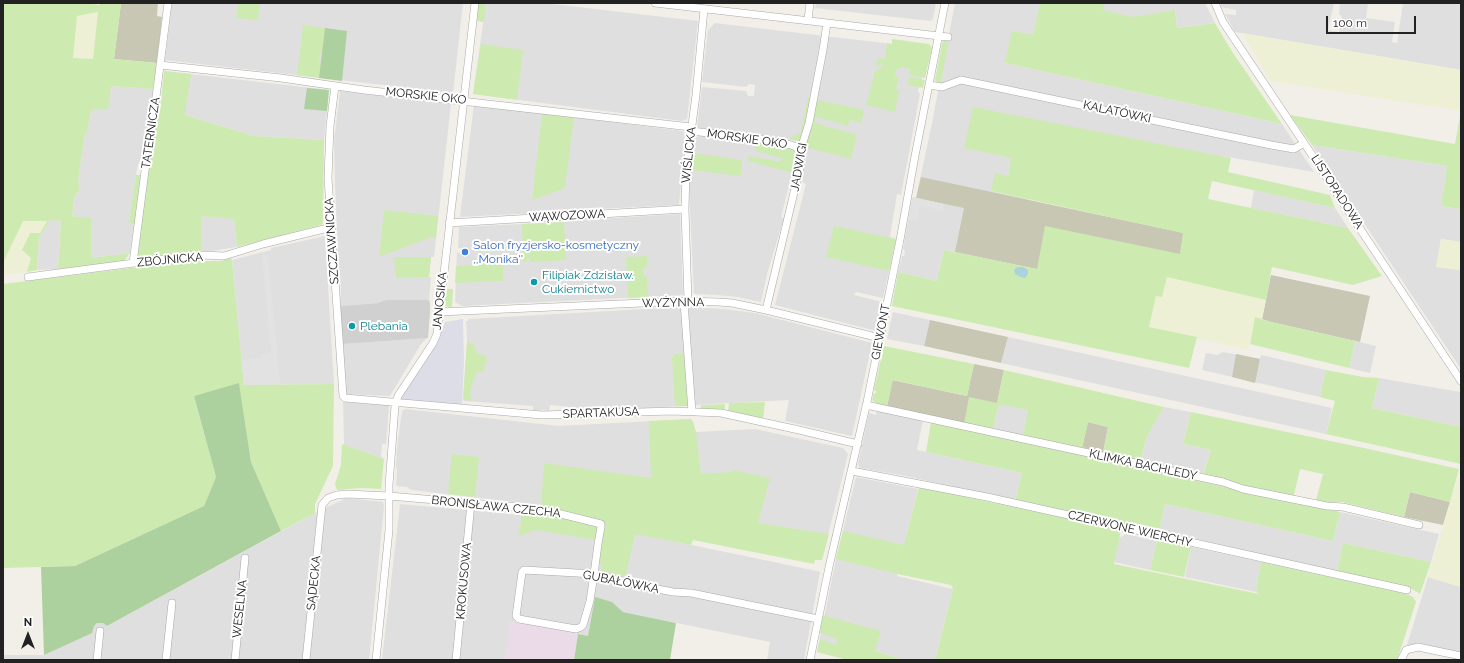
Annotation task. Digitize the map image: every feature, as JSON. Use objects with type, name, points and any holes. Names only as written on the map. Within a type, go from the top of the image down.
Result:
[{"type":"street","name":"TATERNICZA","points":[[133,263],[168,3]]},
{"type":"street","name":"JANOSIKA","points":[[376,660],[389,541],[389,478],[396,402],[398,396],[435,338],[475,3]]},
{"type":"street","points":[[654,3],[948,37]]},
{"type":"street","points":[[808,20],[810,3]]},
{"type":"street","name":"GIEWONT","points":[[810,660],[880,338],[945,3]]},
{"type":"street","name":"LISTOPADOWA","points":[[1215,3],[1223,22],[1461,381]]},
{"type":"street","name":"WIŚLICKA","points":[[692,412],[686,302],[686,170],[700,63],[704,9]]},
{"type":"street","name":"JADWIGI","points":[[766,310],[801,163],[800,152],[809,123],[827,23]]},
{"type":"street","name":"MORSKIE OKO","points":[[160,66],[281,78],[335,86],[463,100],[691,129],[769,140],[791,145],[796,147],[800,152]]},
{"type":"street","name":"KALATÓWKI","points":[[929,85],[942,87],[961,80],[1286,148],[1294,149],[1304,143]]},
{"type":"street","name":"SZCZAWNICKA","points":[[335,86],[330,126],[328,161],[329,196],[343,396]]},
{"type":"street","name":"WĄWOZOWA","points":[[449,223],[685,210]]},
{"type":"street","name":"ZBÓJNICKA","points":[[28,277],[196,256],[224,256],[263,244],[332,227]]},
{"type":"street","name":"WYŻYNNA","points":[[439,312],[686,302],[732,303],[880,338]]},
{"type":"street","name":"SPARTAKUSA","points":[[343,396],[348,400],[396,402],[542,415],[672,411],[721,413],[858,444]]},
{"type":"street","name":"KLIMKA BACHLEDY","points":[[866,405],[1223,482],[1243,489],[1327,506],[1343,507],[1419,524]]},
{"type":"street","name":"CZERWONE WIERCHY","points":[[852,471],[987,497],[1407,590]]},
{"type":"street","name":"BRONISŁAWA CZECHA","points":[[322,505],[328,498],[337,495],[389,496],[553,512],[601,524],[594,574]]},
{"type":"street","name":"KROKUSOWA","points":[[456,660],[471,503]]},
{"type":"street","name":"SĄDECKA","points":[[306,660],[322,505]]},
{"type":"street","name":"WESELNA","points":[[235,660],[245,558]]},
{"type":"street","name":"GUBAŁÓWKA","points":[[594,574],[590,601],[584,625],[582,627],[576,629],[568,628],[517,618],[522,571],[594,574],[642,586],[673,592],[691,593],[818,619]]},
{"type":"street","points":[[166,660],[172,604]]},
{"type":"street","points":[[97,660],[100,631]]},
{"type":"street","points":[[1401,660],[1406,650],[1418,647],[1461,656]]},
{"type":"shaded area","points":[[121,3],[158,3],[157,16],[162,17],[157,63],[114,59]]},
{"type":"shaded area","points":[[172,3],[463,3],[453,93],[165,60]]},
{"type":"shaded area","points":[[486,3],[544,3],[698,21],[687,119],[682,121],[473,94]]},
{"type":"shaded area","points":[[816,3],[936,3],[933,19],[930,21],[815,8]]},
{"type":"shaded area","points":[[955,3],[1040,3],[1033,35],[1005,63],[1282,124],[1314,172],[1222,156],[1011,158],[1008,176],[991,191],[1027,199],[1045,226],[1037,269],[944,250],[937,281],[898,272],[902,256],[904,256],[905,252],[903,249],[912,199],[913,197],[916,198]]},
{"type":"shaded area","points":[[1060,3],[1205,3],[1215,23],[1177,28],[1175,10],[1137,58]]},
{"type":"shaded area","points":[[1220,3],[1334,3],[1328,30],[1339,32],[1342,16],[1339,14],[1340,3],[1368,3],[1366,18],[1395,22],[1392,42],[1397,43],[1403,3],[1461,3],[1461,70],[1235,32],[1225,14],[1236,15],[1236,10],[1221,7]]},
{"type":"shaded area","points":[[98,12],[93,59],[73,58],[77,16]]},
{"type":"shaded area","points":[[715,23],[926,48],[921,86],[919,87],[918,92],[920,94],[901,195],[897,194],[890,237],[896,239],[883,298],[856,292],[854,295],[882,302],[876,331],[775,305],[806,184],[802,182],[808,143],[769,136],[697,128],[702,87],[746,91],[748,96],[754,96],[755,85],[749,84],[746,87],[702,82],[708,30]]},
{"type":"shaded area","points":[[1242,33],[1461,70],[1461,111],[1270,81]]},
{"type":"shaded area","points":[[164,71],[329,90],[324,140],[254,136],[185,115]]},
{"type":"shaded area","points":[[111,86],[153,89],[147,140],[144,140],[142,155],[137,168],[130,223],[134,224],[130,253],[91,258],[91,219],[72,216],[75,195],[80,189],[78,181],[85,132],[87,133],[91,110]]},
{"type":"shaded area","points":[[340,91],[451,104],[434,257],[431,257],[429,300],[387,300],[379,303],[340,306],[341,288],[338,255],[334,141]]},
{"type":"shaded area","points":[[474,105],[683,131],[685,135],[679,205],[461,217]]},
{"type":"shaded area","points":[[696,134],[750,141],[751,144],[755,144],[756,141],[768,143],[796,158],[781,217],[784,218],[767,274],[761,302],[738,297],[694,294],[689,173]]},
{"type":"shaded area","points":[[1312,145],[1447,166],[1441,206],[1461,209],[1461,242],[1441,239],[1437,267],[1461,270],[1461,369]]},
{"type":"shaded area","points":[[921,177],[1184,233],[1180,255],[1118,242],[1037,269],[955,252],[964,208],[916,198]]},
{"type":"shaded area","points":[[1254,190],[1335,208],[1348,228],[1251,208]]},
{"type":"shaded area","points":[[913,197],[944,204],[943,211],[920,206],[917,221],[909,220]]},
{"type":"shaded area","points":[[680,214],[683,295],[462,306],[455,302],[457,252],[463,255],[464,254],[463,248],[458,248],[459,227]]},
{"type":"shaded area","points":[[201,216],[234,218],[237,247],[201,251]]},
{"type":"shaded area","points":[[50,220],[61,221],[58,269],[37,270],[39,238]]},
{"type":"shaded area","points":[[23,221],[48,221],[40,233],[30,233],[22,250],[31,258],[27,272],[3,275],[3,263]]},
{"type":"shaded area","points":[[325,236],[334,384],[244,385],[232,260],[271,250],[271,248]]},
{"type":"shaded area","points":[[1441,239],[1461,242],[1461,270],[1436,267]]},
{"type":"shaded area","points":[[262,255],[268,255],[280,384],[244,385],[242,360],[262,358],[262,354],[271,352]]},
{"type":"shaded area","points":[[1271,275],[1370,296],[1360,342],[1262,319]]},
{"type":"shaded area","points":[[1167,276],[1266,300],[1262,319],[1255,318],[1248,350],[1149,327],[1156,296],[1162,297]]},
{"type":"shaded area","points":[[387,300],[429,300],[430,312],[428,338],[343,344],[340,306],[379,303]]},
{"type":"shaded area","points":[[681,307],[688,406],[598,410],[582,407],[550,405],[549,411],[541,411],[533,410],[533,406],[464,401],[463,399],[467,341],[466,321],[468,321],[468,319]]},
{"type":"shaded area","points":[[688,307],[755,313],[872,343],[852,436],[785,421],[789,400],[694,405]]},
{"type":"shaded area","points":[[893,312],[930,320],[924,346],[887,339]]},
{"type":"shaded area","points":[[463,319],[464,362],[462,407],[400,401],[401,395],[440,333],[445,322]]},
{"type":"shaded area","points":[[930,320],[1008,337],[1001,363],[924,346]]},
{"type":"shaded area","points":[[1008,337],[1332,408],[1326,434],[1001,363]]},
{"type":"shaded area","points":[[427,338],[421,344],[390,396],[346,394],[343,344]]},
{"type":"shaded area","points":[[1355,341],[1376,346],[1370,373],[1349,368]]},
{"type":"shaded area","points":[[1223,352],[1260,359],[1261,355],[1326,370],[1320,397],[1202,370],[1206,353],[1217,355]]},
{"type":"shaded area","points":[[1236,354],[1260,359],[1255,383],[1232,377]]},
{"type":"shaded area","points":[[974,364],[1004,370],[997,403],[964,424],[887,407],[892,380],[967,396]]},
{"type":"shaded area","points":[[1379,378],[1460,392],[1461,427],[1372,408]]},
{"type":"shaded area","points":[[343,402],[389,405],[386,444],[382,444],[381,456],[384,459],[344,445]]},
{"type":"shaded area","points":[[999,403],[1029,410],[1023,437],[993,430]]},
{"type":"shaded area","points":[[1164,407],[1191,412],[1183,444],[1211,450],[1202,476],[1140,463],[1147,436]]},
{"type":"shaded area","points":[[405,409],[559,426],[691,419],[696,432],[755,429],[843,448],[848,454],[822,560],[541,505],[411,490],[407,487],[397,486],[397,448],[402,411]]},
{"type":"shaded area","points":[[877,411],[923,420],[917,450],[1022,473],[1015,501],[906,476],[860,468],[858,464],[869,413],[876,415]]},
{"type":"shaded area","points":[[1088,422],[1108,427],[1103,453],[1082,447]]},
{"type":"shaded area","points":[[856,477],[918,489],[897,576],[953,589],[935,660],[904,660],[875,651],[848,660],[817,652],[836,559]]},
{"type":"shaded area","points":[[1458,479],[1461,480],[1461,587],[1428,577]]},
{"type":"shaded area","points":[[1410,492],[1450,502],[1443,525],[1404,517]]},
{"type":"shaded area","points":[[346,498],[383,502],[384,506],[369,660],[3,660],[3,655],[44,655],[97,623],[103,623],[107,626],[315,513]]},
{"type":"shaded area","points":[[400,504],[521,515],[595,525],[820,572],[804,660],[767,660],[770,642],[623,612],[612,602],[595,598],[588,636],[511,622],[506,660],[382,660]]},
{"type":"shaded area","points":[[1165,504],[1333,541],[1340,512],[1439,534],[1431,562],[1343,543],[1337,572],[1192,538],[1159,532]]},
{"type":"shaded area","points":[[1126,534],[1157,541],[1150,570],[1114,562],[1119,538]]},
{"type":"shaded area","points":[[1191,547],[1261,562],[1256,592],[1185,577]]},
{"type":"shaded area","points":[[1428,577],[1461,587],[1461,654],[1419,644],[1407,646]]},
{"type":"shaded area","points":[[510,621],[578,634],[574,660],[506,660]]},
{"type":"green space","points":[[3,3],[121,4],[114,59],[157,63],[153,89],[111,86],[108,109],[91,110],[87,133],[85,133],[78,181],[80,189],[75,195],[72,216],[91,218],[91,258],[130,253],[124,261],[58,269],[61,221],[50,220],[39,238],[37,270],[27,272],[31,258],[22,250],[30,233],[40,233],[47,221],[23,221],[3,263]],"holes":[[[98,12],[93,59],[73,58],[77,16]]]},
{"type":"green space","points":[[238,3],[260,3],[258,20],[236,18]]},
{"type":"green space","points":[[477,3],[486,3],[484,22],[475,21]]},
{"type":"green space","points":[[1040,3],[1104,3],[1103,10],[1133,17],[1175,10],[1177,28],[1215,23],[1233,53],[1282,124],[1005,63],[1012,31],[1033,35]]},
{"type":"green space","points":[[303,25],[325,28],[322,53],[320,53],[319,63],[321,63],[319,78],[297,75]]},
{"type":"green space","points":[[325,28],[347,31],[342,81],[319,78]]},
{"type":"green space","points":[[892,39],[929,44],[932,48],[925,78],[910,75],[910,69],[900,67],[899,69],[896,69],[895,76],[899,77],[896,89],[899,90],[895,112],[866,105],[875,71],[883,67],[882,64],[875,67],[877,60],[879,60],[879,58],[885,59],[887,43],[892,44]]},
{"type":"green space","points":[[946,39],[949,39],[941,83],[937,83],[935,80],[942,43]]},
{"type":"green space","points":[[481,44],[523,50],[517,100],[473,94]]},
{"type":"green space","points":[[164,71],[191,74],[185,115],[254,136],[324,140],[323,223],[321,225],[237,247],[234,219],[201,216],[201,251],[138,259],[136,255],[157,109],[160,109]]},
{"type":"green space","points":[[909,77],[925,80],[923,88],[908,85]]},
{"type":"green space","points":[[307,88],[329,90],[327,111],[304,109]]},
{"type":"green space","points":[[808,98],[864,110],[861,123],[850,120],[848,126],[816,117],[815,123],[857,135],[851,159],[808,148],[808,144],[806,142],[788,139],[801,132]]},
{"type":"green space","points":[[973,107],[1231,158],[1228,172],[1330,195],[1335,208],[1212,181],[1208,199],[1348,228],[1382,276],[1353,285],[1272,267],[1266,300],[1167,277],[1162,297],[1156,296],[1149,327],[1197,337],[1189,368],[892,306],[898,272],[937,281],[944,250],[1037,269],[1045,226],[1180,254],[1183,233],[991,191],[995,173],[1008,176],[1011,158],[964,148]]},
{"type":"green space","points":[[1461,111],[1461,209],[1441,206],[1447,166],[1312,145],[1290,115],[1455,144]]},
{"type":"green space","points":[[542,114],[574,118],[565,188],[532,200]]},
{"type":"green space","points":[[756,141],[794,149],[796,158],[793,173],[748,161],[749,156],[781,162],[781,158],[756,151]]},
{"type":"green space","points":[[693,153],[742,160],[741,176],[690,170]]},
{"type":"green space","points":[[136,175],[143,177],[136,225],[129,223]]},
{"type":"green space","points":[[384,210],[438,216],[436,238],[431,237],[379,257]]},
{"type":"green space","points":[[564,222],[566,260],[530,262],[530,258],[527,258],[527,262],[523,262],[522,224]]},
{"type":"green space","points":[[834,226],[896,239],[889,271],[826,257]]},
{"type":"green space","points":[[647,256],[647,267],[643,268],[644,276],[647,276],[648,297],[628,298],[626,257]]},
{"type":"green space","points":[[394,257],[431,257],[429,277],[396,278]]},
{"type":"green space","points":[[231,258],[244,385],[334,384],[333,466],[315,504],[315,513],[281,531],[251,462],[239,384],[194,396],[216,477],[204,506],[75,566],[3,568],[3,284],[187,261],[220,261]]},
{"type":"green space","points":[[503,263],[503,281],[455,283],[456,266]]},
{"type":"green space","points":[[444,289],[453,289],[452,307],[447,307],[444,303]]},
{"type":"green space","points":[[1255,317],[1355,341],[1349,368],[1250,344]]},
{"type":"green space","points":[[467,341],[474,344],[477,354],[486,355],[487,362],[485,363],[484,371],[477,372],[472,384],[470,394],[472,401],[463,399]]},
{"type":"green space","points":[[884,346],[974,364],[967,396],[893,380],[887,407],[877,404],[872,400],[874,393],[876,393],[874,390]]},
{"type":"green space","points":[[672,354],[685,354],[688,406],[675,406],[672,358],[674,355]]},
{"type":"green space","points":[[1004,370],[1164,407],[1147,436],[1140,463],[1103,453],[1108,427],[1088,422],[1082,449],[1023,437],[1028,410],[999,404],[993,430],[964,424],[969,397],[997,403]]},
{"type":"green space","points":[[1326,370],[1363,377],[1379,378],[1372,408],[1461,427],[1461,464],[1326,434],[1335,401],[1320,397]]},
{"type":"green space","points":[[239,383],[251,462],[281,531],[107,626],[103,623],[97,623],[94,626],[92,633],[44,655],[41,567],[75,566],[204,506],[216,477],[194,396]]},
{"type":"green space","points":[[765,402],[763,419],[728,412],[729,403]]},
{"type":"green space","points":[[725,404],[724,412],[700,410],[701,405]]},
{"type":"green space","points":[[1191,412],[1459,469],[1450,502],[1410,492],[1404,517],[1342,502],[1315,504],[1323,474],[1300,469],[1293,499],[1202,478],[1211,450],[1183,444]]},
{"type":"green space","points":[[691,419],[696,432],[701,474],[732,472],[733,470],[770,478],[758,523],[829,534],[822,560],[815,560],[814,564],[693,540],[691,545],[635,534],[626,575],[623,576],[601,571],[602,567],[599,560],[605,523],[602,521],[541,507],[544,463],[651,478],[649,421]]},
{"type":"green space","points":[[931,422],[1340,512],[1333,541],[1165,504],[1159,532],[1015,501],[1022,473],[926,452]]},
{"type":"green space","points":[[342,444],[384,459],[381,489],[362,488],[337,490],[335,484],[341,465]]},
{"type":"green space","points":[[452,454],[479,457],[475,497],[448,494]]},
{"type":"green space","points":[[919,487],[1121,530],[1114,564],[1259,594],[1256,592],[1261,562],[1407,594],[1413,597],[1416,602],[1397,660],[935,660],[953,589],[951,585],[836,559],[843,531],[904,545]]},
{"type":"green space","points":[[522,513],[547,513],[595,525],[598,530],[597,540],[536,530],[519,536]]},
{"type":"green space","points":[[1157,541],[1191,547],[1184,577],[1150,570]]},
{"type":"green space","points":[[1343,543],[1431,562],[1420,594],[1409,587],[1337,572]]},
{"type":"green space","points":[[595,597],[612,602],[623,612],[676,623],[670,660],[574,660],[578,634],[588,636]]},
{"type":"green space","points":[[822,615],[881,631],[875,651],[904,660],[848,660],[817,652],[820,639],[836,645],[837,639],[820,633]]},
{"type":"water","points":[[1017,267],[1023,267],[1028,270],[1028,274],[1025,278],[1015,274],[1014,270]]},
{"type":"place","name":"Salon fryzjersko-kosmetyczny ,,Monika''","points":[[465,252]]},
{"type":"place","name":"Filipiak Zdzisław. Cukiernictwo","points":[[534,282]]},
{"type":"place","name":"Plebania","points":[[352,326]]}]
